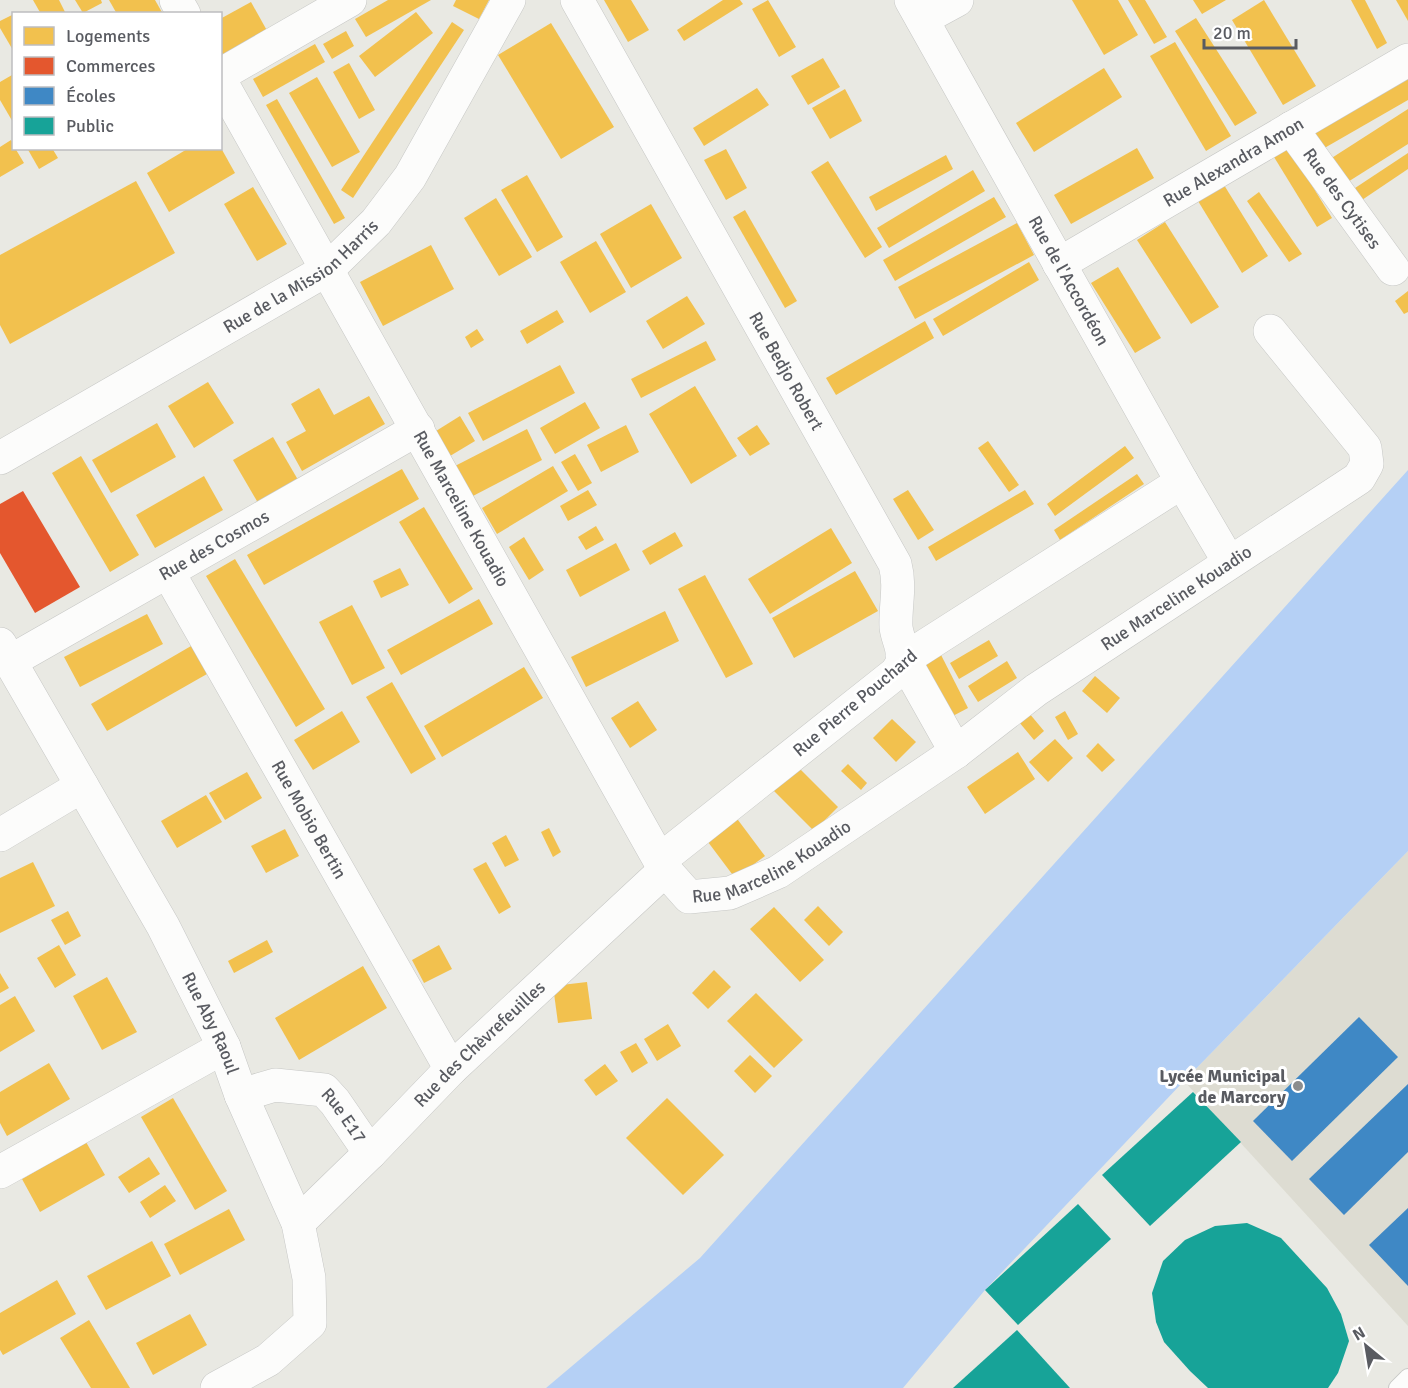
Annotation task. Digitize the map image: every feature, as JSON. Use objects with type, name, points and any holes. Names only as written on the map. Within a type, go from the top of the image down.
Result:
[{"type":"street","points":[[222,76],[350,0]]},
{"type":"street","name":"Rue de la Mission Harris","points":[[0,458],[328,269],[376,222],[411,177],[509,0]]},
{"type":"street","name":"Rue Bedjo Robert","points":[[577,0],[896,564],[899,577],[897,638],[903,652],[903,660],[956,752]]},
{"type":"street","points":[[916,10],[957,0]]},
{"type":"street","name":"Rue de l'Accordéon","points":[[916,10],[1229,562]]},
{"type":"street","name":"Rue Alexandra Amon","points":[[1059,264],[1408,60]]},
{"type":"street","name":"Rue Marceline Kouadio","points":[[222,81],[663,865],[689,897],[730,893],[778,872],[956,752],[1036,690],[1359,478],[1367,464],[1365,448],[1270,331]]},
{"type":"street","name":"Rue des Cytises","points":[[1291,128],[1394,269]]},
{"type":"street","name":"Rue des Cosmos","points":[[5,653],[168,572],[418,429]]},
{"type":"street","name":"Rue Pierre Pouchard","points":[[663,865],[896,673],[903,660],[1182,482]]},
{"type":"street","name":"Rue Mobio Bertin","points":[[168,572],[451,1069]]},
{"type":"street","name":"Rue Aby Raoul","points":[[5,653],[163,926],[224,1047],[241,1095],[298,1223],[309,1278],[310,1323],[268,1360],[217,1388]]},
{"type":"street","points":[[0,835],[82,786]]},
{"type":"street","name":"Rue des Chèvrefeuilles","points":[[298,1223],[451,1069],[663,865]]},
{"type":"street","points":[[0,1172],[224,1047]]},
{"type":"street","name":"Rue E17","points":[[241,1095],[275,1085],[324,1090],[335,1102],[370,1153]]},
{"type":"lane","points":[[1397,1388],[1408,1377]]},
{"type":"shaded area","name":"Lycée Municipal de Marcory","points":[[1408,851],[1408,1326],[1184,1081]]},
{"type":"water","points":[[1408,470],[1408,851],[985,1290],[903,1388],[546,1388],[700,1258]]},
{"type":"building: Logements","points":[[33,0],[59,0],[65,12],[40,12]]},
{"type":"building: Logements","points":[[75,0],[101,0],[102,3],[82,12]]},
{"type":"building: Logements","points":[[109,0],[155,0],[162,12],[116,12]]},
{"type":"building: Logements","points":[[388,0],[431,0],[366,37],[355,19]]},
{"type":"building: Logements","points":[[456,0],[489,0],[479,19],[453,6]]},
{"type":"building: Logements","points":[[604,0],[631,0],[649,30],[628,42]]},
{"type":"building: Logements","points":[[723,0],[740,0],[743,4],[684,41],[677,30]]},
{"type":"building: Logements","points":[[768,0],[796,47],[779,57],[752,9]]},
{"type":"building: Logements","points":[[1072,0],[1118,0],[1138,35],[1104,55]]},
{"type":"building: Logements","points":[[1128,0],[1145,0],[1167,37],[1154,44]]},
{"type":"building: Logements","points":[[1193,0],[1226,0],[1202,14]]},
{"type":"building: Logements","points":[[1264,0],[1316,86],[1283,105],[1232,20]]},
{"type":"building: Logements","points":[[1351,0],[1365,0],[1387,43],[1377,49]]},
{"type":"building: Logements","points":[[1396,0],[1408,0],[1408,21]]},
{"type":"building: Logements","points":[[251,2],[270,36],[227,61],[222,53],[222,18]]},
{"type":"building: Logements","points":[[416,12],[433,33],[375,77],[359,56]]},
{"type":"building: Logements","points":[[12,15],[12,49],[0,28],[0,21]]},
{"type":"building: Logements","points":[[1196,18],[1257,113],[1235,126],[1175,31]]},
{"type":"building: Logements","points":[[452,22],[464,30],[353,198],[341,190]]},
{"type":"building: Logements","points":[[551,23],[614,127],[561,159],[498,55]]},
{"type":"building: Logements","points":[[346,31],[354,46],[332,59],[323,44]]},
{"type":"building: Logements","points":[[1175,42],[1231,136],[1206,151],[1150,56]]},
{"type":"building: Logements","points":[[315,44],[325,62],[263,97],[253,79]]},
{"type":"building: Logements","points":[[823,58],[840,87],[808,105],[791,76]]},
{"type":"building: Logements","points":[[349,63],[375,110],[359,119],[333,72]]},
{"type":"building: Logements","points":[[1104,68],[1122,97],[1034,152],[1016,123]]},
{"type":"building: Logements","points":[[12,75],[12,121],[0,100],[0,82]]},
{"type":"building: Logements","points":[[1408,76],[1408,100],[1321,150],[1311,133]]},
{"type":"building: Logements","points":[[317,77],[360,152],[332,167],[289,93]]},
{"type":"building: Logements","points":[[757,88],[769,105],[704,146],[693,128]]},
{"type":"building: Logements","points":[[845,89],[862,121],[830,139],[812,108]]},
{"type":"building: Logements","points":[[277,99],[345,218],[334,224],[266,105]]},
{"type":"building: Logements","points":[[1408,109],[1408,144],[1343,185],[1327,161]]},
{"type":"building: Logements","points":[[11,140],[12,150],[16,150],[24,163],[0,177],[0,147]]},
{"type":"building: Logements","points":[[1137,148],[1154,178],[1071,224],[1054,195]]},
{"type":"building: Logements","points":[[1289,148],[1332,218],[1317,227],[1274,157]]},
{"type":"building: Logements","points":[[726,149],[747,188],[726,200],[704,160]]},
{"type":"building: Logements","points":[[28,150],[53,150],[58,158],[39,169]]},
{"type":"building: Logements","points":[[186,150],[222,150],[235,173],[169,212],[147,173]]},
{"type":"building: Logements","points":[[1408,153],[1408,169],[1356,204],[1349,192]]},
{"type":"building: Logements","points":[[946,155],[953,169],[876,211],[869,197]]},
{"type":"building: Logements","points":[[828,161],[882,247],[865,258],[811,172]]},
{"type":"building: Logements","points":[[973,170],[985,191],[889,248],[877,228]]},
{"type":"building: Logements","points":[[527,175],[563,237],[537,252],[501,190]]},
{"type":"building: Logements","points":[[136,181],[175,253],[10,344],[0,325],[0,255]]},
{"type":"building: Logements","points":[[1224,185],[1268,256],[1242,273],[1198,201]]},
{"type":"building: Logements","points":[[253,187],[287,244],[257,261],[224,204]]},
{"type":"building: Logements","points":[[1259,192],[1302,254],[1289,262],[1247,201]]},
{"type":"building: Logements","points":[[994,197],[1006,217],[895,281],[883,260]]},
{"type":"building: Logements","points":[[496,198],[532,257],[499,276],[464,218]]},
{"type":"building: Logements","points":[[651,204],[682,258],[631,288],[600,234]]},
{"type":"building: Logements","points":[[745,210],[797,301],[785,308],[733,217]]},
{"type":"building: Logements","points":[[1165,222],[1219,307],[1191,324],[1137,240]]},
{"type":"building: Logements","points":[[1017,223],[1034,255],[915,319],[898,287]]},
{"type":"building: Logements","points":[[596,241],[626,292],[590,313],[560,262]]},
{"type":"building: Logements","points":[[431,245],[454,289],[383,326],[360,282]]},
{"type":"building: Logements","points":[[1029,262],[1039,280],[943,336],[933,319]]},
{"type":"building: Logements","points":[[1118,267],[1161,338],[1135,353],[1091,283]]},
{"type":"building: Logements","points":[[1408,291],[1408,312],[1404,314],[1395,301]]},
{"type":"building: Logements","points":[[687,296],[705,324],[663,349],[646,321]]},
{"type":"building: Logements","points":[[557,310],[564,322],[527,344],[520,331]]},
{"type":"building: Logements","points":[[925,321],[934,338],[836,395],[826,378]]},
{"type":"building: Logements","points":[[477,329],[484,340],[471,348],[465,337]]},
{"type":"building: Logements","points":[[706,341],[716,360],[641,398],[631,379]]},
{"type":"building: Logements","points":[[560,365],[575,393],[483,441],[468,413]]},
{"type":"building: Logements","points":[[208,382],[234,423],[194,448],[168,406]]},
{"type":"building: Logements","points":[[695,386],[737,456],[691,484],[649,414]]},
{"type":"building: Logements","points":[[319,388],[334,415],[369,396],[385,424],[302,471],[286,442],[306,431],[291,404]]},
{"type":"building: Logements","points":[[585,402],[600,428],[555,454],[540,428]]},
{"type":"building: Logements","points":[[460,416],[475,441],[450,456],[436,431]]},
{"type":"building: Logements","points":[[157,423],[176,457],[111,493],[92,460]]},
{"type":"building: Logements","points":[[626,425],[639,452],[601,472],[587,445]]},
{"type":"building: Logements","points":[[757,425],[770,444],[750,456],[737,438]]},
{"type":"building: Logements","points":[[527,429],[542,460],[471,497],[455,466]]},
{"type":"building: Logements","points":[[273,437],[301,485],[261,508],[233,460]]},
{"type":"building: Logements","points":[[988,441],[1019,485],[1009,492],[978,448]]},
{"type":"building: Logements","points":[[1125,446],[1134,458],[1055,516],[1047,504]]},
{"type":"building: Logements","points":[[575,454],[592,483],[578,491],[561,462]]},
{"type":"building: Logements","points":[[81,456],[139,555],[110,572],[52,473]]},
{"type":"building: Logements","points":[[553,466],[568,491],[497,534],[482,508]]},
{"type":"building: Logements","points":[[402,469],[419,499],[264,585],[247,555]]},
{"type":"building: Logements","points":[[1137,474],[1144,484],[1060,540],[1054,530]]},
{"type":"building: Logements","points":[[204,476],[223,510],[155,548],[136,515]]},
{"type":"building: Logements","points":[[588,490],[597,505],[568,521],[560,506]]},
{"type":"building: Logements","points":[[908,490],[934,530],[918,540],[893,499]]},
{"type":"building: Logements","points":[[1025,490],[1034,504],[936,561],[928,547]]},
{"type":"building: Logements","points":[[424,507],[473,589],[449,604],[399,522]]},
{"type":"building: Logements","points":[[596,526],[604,540],[586,550],[578,537]]},
{"type":"building: Logements","points":[[831,528],[852,563],[770,614],[748,579]]},
{"type":"building: Logements","points":[[675,532],[683,546],[650,565],[642,551]]},
{"type":"building: Logements","points":[[524,537],[544,570],[529,580],[509,547]]},
{"type":"building: Logements","points":[[616,543],[630,570],[580,597],[566,570]]},
{"type":"building: Logements","points":[[235,559],[325,709],[296,727],[206,576]]},
{"type":"building: Logements","points":[[400,568],[409,585],[381,598],[373,581]]},
{"type":"building: Logements","points":[[855,571],[878,611],[794,658],[772,618]]},
{"type":"building: Logements","points":[[705,575],[753,664],[726,678],[678,589]]},
{"type":"building: Logements","points":[[479,599],[493,624],[401,675],[387,650]]},
{"type":"building: Logements","points":[[352,605],[385,668],[352,685],[319,622]]},
{"type":"building: Logements","points":[[665,611],[679,641],[586,687],[571,657]]},
{"type":"building: Logements","points":[[147,614],[163,644],[80,687],[64,657]]},
{"type":"building: Logements","points":[[989,640],[998,656],[959,679],[950,663]]},
{"type":"building: Logements","points":[[198,642],[214,670],[107,731],[91,704]]},
{"type":"building: Logements","points":[[938,649],[968,708],[949,718],[919,659]]},
{"type":"building: Logements","points":[[1007,661],[1017,678],[978,702],[968,686]]},
{"type":"building: Logements","points":[[524,667],[543,698],[442,757],[424,726]]},
{"type":"building: Logements","points":[[1095,676],[1120,698],[1107,713],[1082,691]]},
{"type":"building: Logements","points":[[392,682],[436,759],[411,774],[366,697]]},
{"type":"building: Logements","points":[[638,701],[657,730],[630,748],[611,718]]},
{"type":"building: Logements","points":[[342,711],[360,742],[313,770],[294,740]]},
{"type":"building: Logements","points":[[1065,711],[1078,734],[1068,740],[1055,717]]},
{"type":"building: Logements","points":[[1029,713],[1044,731],[1034,740],[1019,722]]},
{"type":"building: Logements","points":[[892,719],[916,742],[896,762],[873,738]]},
{"type":"building: Logements","points":[[1055,739],[1073,758],[1048,782],[1029,762]]},
{"type":"building: Logements","points":[[1098,743],[1115,760],[1102,772],[1086,756]]},
{"type":"building: Logements","points":[[1018,752],[1035,779],[985,814],[967,787]]},
{"type":"building: Logements","points":[[793,762],[838,807],[814,831],[769,786]]},
{"type":"building: Logements","points":[[848,764],[867,783],[861,790],[841,771]]},
{"type":"building: Logements","points":[[247,772],[262,798],[225,820],[209,793]]},
{"type":"building: Logements","points":[[206,795],[222,822],[177,848],[161,821]]},
{"type":"building: Logements","points":[[735,816],[765,856],[735,878],[705,838]]},
{"type":"building: Logements","points":[[549,828],[561,852],[553,857],[541,832]]},
{"type":"building: Logements","points":[[285,829],[299,856],[266,873],[251,846]]},
{"type":"building: Logements","points":[[506,835],[519,860],[505,867],[492,843]]},
{"type":"building: Logements","points":[[33,862],[55,906],[0,933],[0,878]]},
{"type":"building: Logements","points":[[486,862],[511,907],[499,914],[473,869]]},
{"type":"building: Logements","points":[[818,906],[843,932],[829,946],[804,920]]},
{"type":"building: Logements","points":[[774,907],[824,960],[800,982],[750,929]]},
{"type":"building: Logements","points":[[68,911],[81,936],[65,945],[51,920]]},
{"type":"building: Logements","points":[[267,940],[273,952],[234,973],[228,961]]},
{"type":"building: Logements","points":[[59,945],[76,975],[55,988],[37,958]]},
{"type":"building: Logements","points":[[439,945],[452,969],[424,983],[412,960]]},
{"type":"building: Logements","points":[[363,966],[387,1008],[299,1060],[275,1018]]},
{"type":"building: Logements","points":[[714,970],[731,987],[708,1009],[692,993]]},
{"type":"building: Logements","points":[[0,973],[9,988],[0,993]]},
{"type":"building: Logements","points":[[107,977],[137,1032],[102,1050],[73,996]]},
{"type":"building: Logements","points":[[587,982],[592,1019],[558,1023],[553,986]]},
{"type":"building: Logements","points":[[756,993],[803,1040],[774,1068],[727,1021]]},
{"type":"building: Logements","points":[[15,996],[35,1031],[0,1052],[0,1005]]},
{"type":"building: Logements","points":[[668,1024],[681,1046],[657,1061],[644,1039]]},
{"type":"building: Logements","points":[[636,1043],[648,1063],[632,1073],[620,1052]]},
{"type":"building: Logements","points":[[750,1055],[772,1076],[755,1093],[734,1071]]},
{"type":"building: Logements","points":[[49,1063],[70,1099],[7,1136],[0,1123],[0,1092]]},
{"type":"building: Logements","points":[[605,1064],[618,1081],[596,1096],[584,1080]]},
{"type":"building: Logements","points":[[173,1098],[227,1191],[195,1210],[141,1117]]},
{"type":"building: Logements","points":[[667,1098],[724,1155],[683,1195],[626,1138]]},
{"type":"building: Logements","points":[[86,1142],[105,1175],[40,1212],[22,1179]]},
{"type":"building: Logements","points":[[149,1157],[160,1174],[129,1193],[118,1177]]},
{"type":"building: Logements","points":[[165,1185],[176,1201],[150,1218],[140,1202]]},
{"type":"building: Logements","points":[[229,1209],[245,1240],[180,1275],[164,1244]]},
{"type":"building: Logements","points":[[152,1241],[171,1276],[106,1310],[87,1276]]},
{"type":"building: Logements","points":[[57,1280],[76,1314],[3,1355],[0,1350],[0,1313]]},
{"type":"building: Logements","points":[[190,1314],[207,1345],[153,1375],[136,1343]]},
{"type":"building: Logements","points":[[89,1320],[130,1388],[91,1388],[60,1338]]},
{"type":"building: Commerces","points":[[23,491],[80,587],[35,613],[0,553],[0,504]]},
{"type":"building: Écoles","points":[[1359,1017],[1398,1057],[1292,1161],[1253,1121]]},
{"type":"building: Écoles","points":[[1408,1084],[1408,1152],[1344,1215],[1309,1179]]},
{"type":"building: Écoles","points":[[1408,1208],[1408,1286],[1369,1245]]},
{"type":"building: Public","points":[[1193,1092],[1241,1142],[1150,1226],[1102,1175]]},
{"type":"building: Public","points":[[1078,1204],[1111,1239],[1018,1325],[985,1290]]},
{"type":"building: Public","points":[[1247,1223],[1281,1238],[1327,1288],[1341,1314],[1349,1341],[1338,1373],[1328,1388],[1208,1388],[1164,1342],[1156,1322],[1152,1293],[1163,1261],[1185,1240],[1215,1226]]},
{"type":"building: Public","points":[[1017,1330],[1070,1388],[953,1388]]},
{"type":"place","name":"Lycée Municipal de Marcory","points":[[1298,1086]]}]
